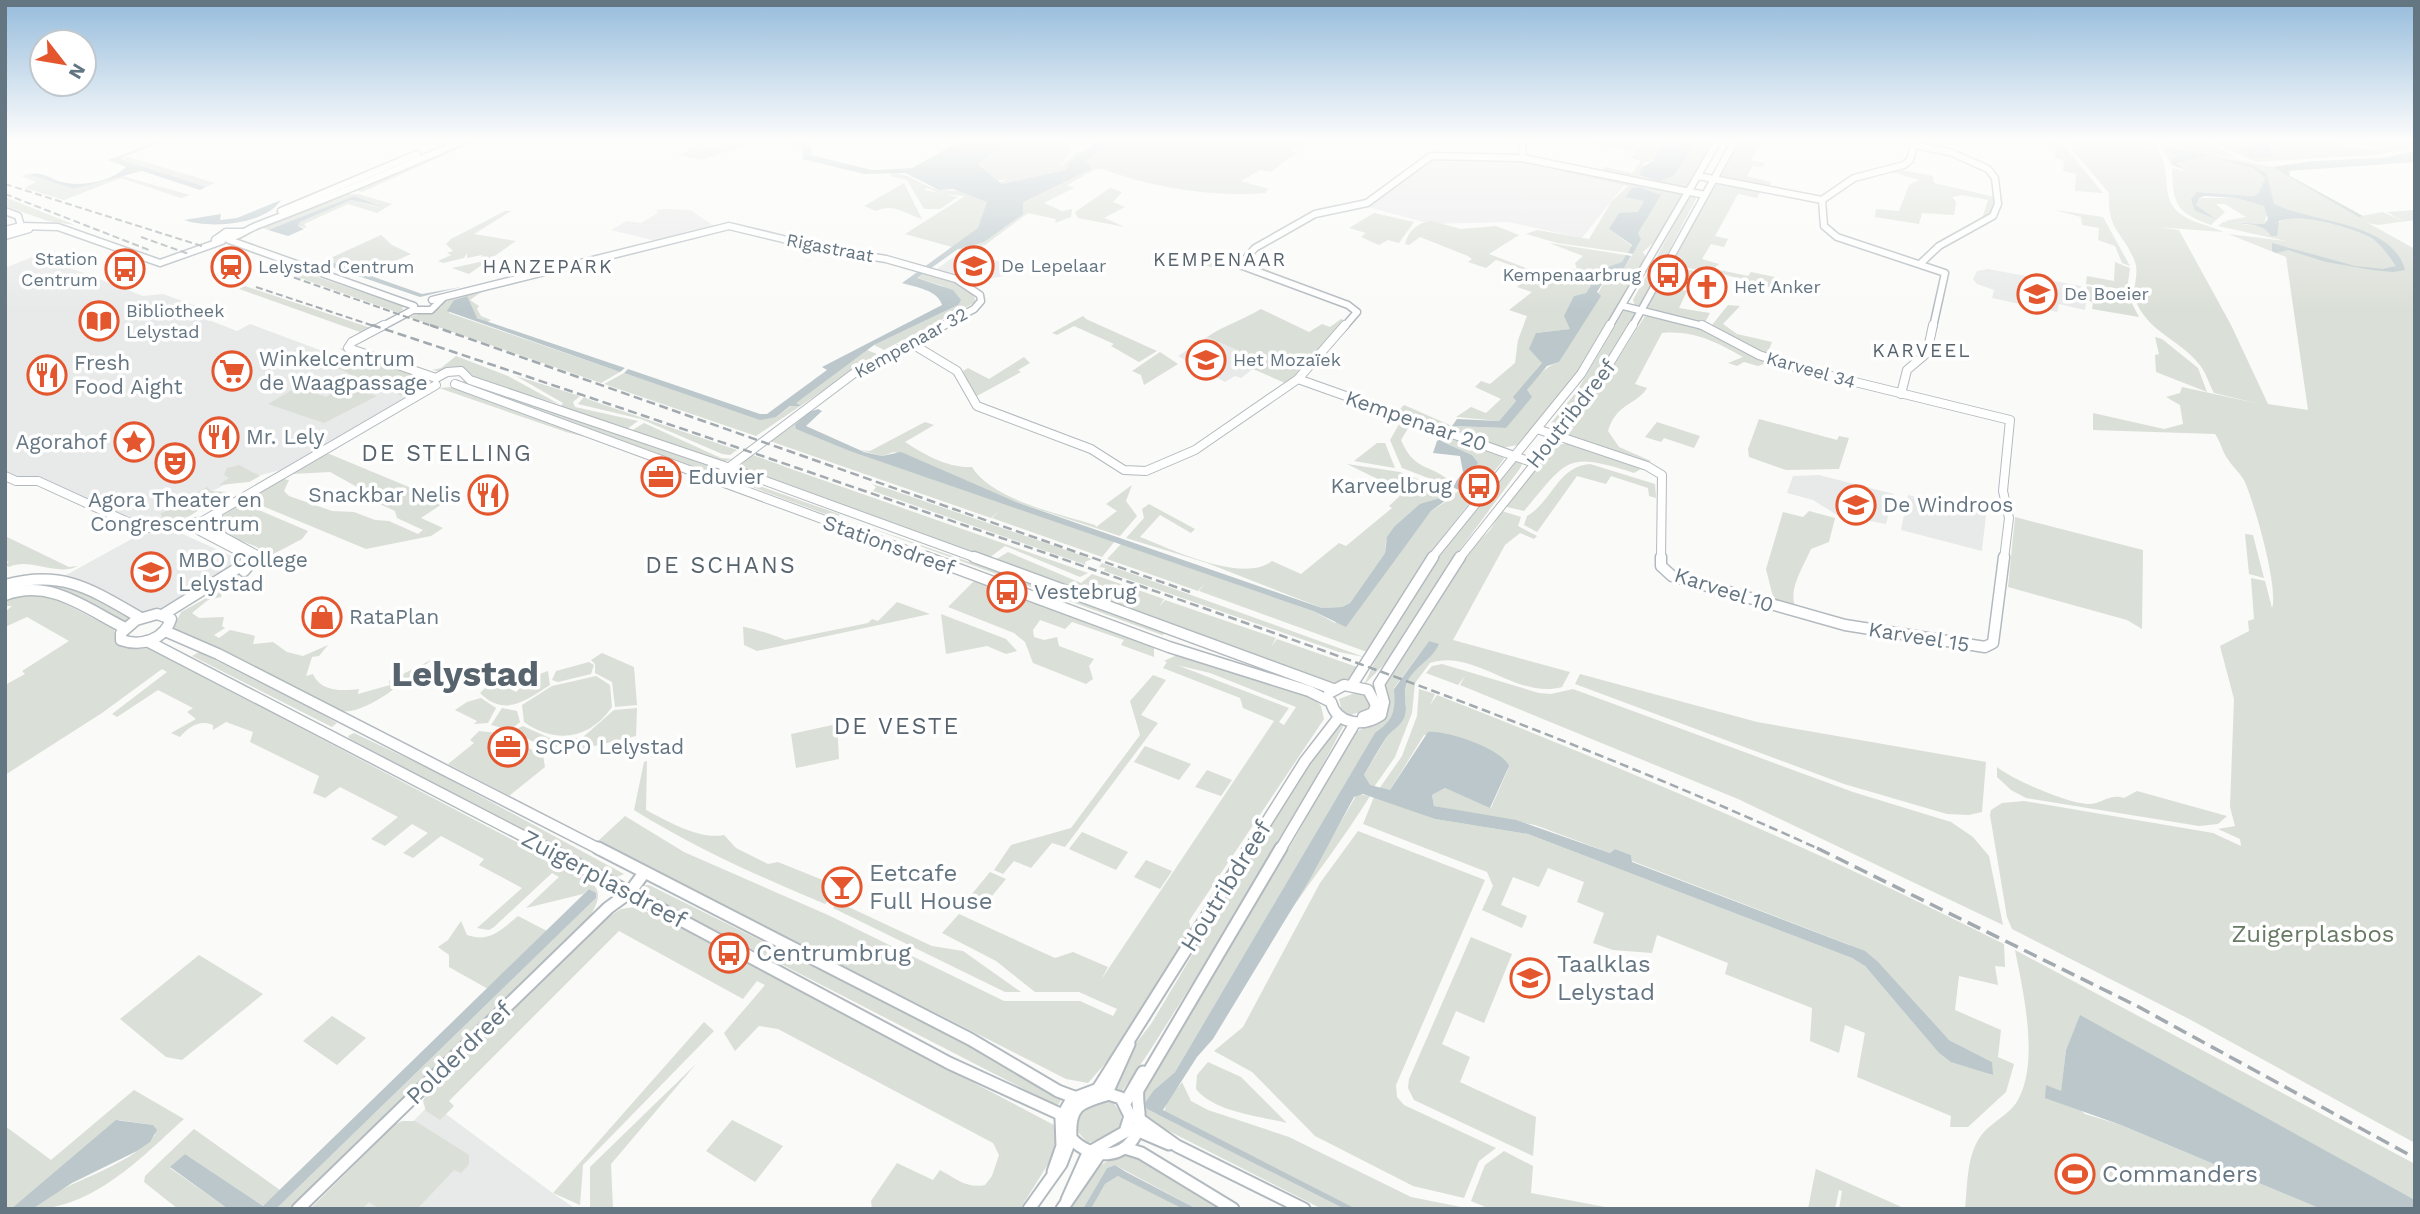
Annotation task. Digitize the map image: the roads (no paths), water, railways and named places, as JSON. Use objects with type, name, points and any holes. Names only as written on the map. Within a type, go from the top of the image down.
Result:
[{"type":"main road","points":[[220,241],[222,233],[312,198]]},
{"type":"main road","points":[[237,238],[243,232],[331,198]]},
{"type":"main road","points":[[909,342],[957,370],[977,406],[1051,432],[1133,472],[1150,470],[1195,450],[1298,379],[1357,312],[1356,309],[1240,265],[1255,248],[1315,214],[1362,205],[1372,198]]},
{"type":"main road","name":"Houtribdreef","points":[[1360,687],[1365,668],[1425,567],[1514,455],[1572,388],[1686,198]]},
{"type":"main road","name":"Houtribdreef","points":[[1104,1090],[1221,892],[1327,731],[1348,720],[1372,721],[1381,715],[1384,702],[1379,691],[1385,672],[1446,577],[1592,392],[1642,310],[1704,198]]},
{"type":"main road","points":[[1809,198],[1822,200]]},
{"type":"main road","points":[[1920,264],[1939,246],[1993,216],[1998,204],[1997,198]]},
{"type":"main road","points":[[1822,200],[1824,226],[1837,237],[1945,273],[1927,353],[1907,370],[1901,394]]},
{"type":"main road","points":[[5,211],[18,216],[21,226]]},
{"type":"main road","points":[[5,221],[7,232]]},
{"type":"main road","points":[[7,232],[21,226],[29,229],[58,227],[152,261],[163,262],[220,241],[237,238],[416,309],[422,302]]},
{"type":"main road","name":"Rigastraat","points":[[416,309],[433,309],[435,301],[457,292],[729,226],[917,268]]},
{"type":"main road","points":[[7,232],[18,235],[29,229]]},
{"type":"main road","points":[[234,230],[243,232]]},
{"type":"main road","points":[[220,241],[422,302],[435,301]]},
{"type":"main road","name":"Kempenaar 32","points":[[712,480],[853,374],[974,309],[981,301],[980,295],[967,284],[917,268]]},
{"type":"main road","name":"Karveel 34","points":[[1623,306],[1705,326],[1779,363],[2010,420],[2003,491],[2009,519],[2004,561]]},
{"type":"main road","name":"Stationsdreef","points":[[416,309],[352,342],[348,348],[439,380],[461,371],[465,377],[727,467],[1334,689]]},
{"type":"main road","points":[[201,522],[439,380],[455,384],[465,377]]},
{"type":"main road","name":"Kempenaar 20","points":[[1298,379],[1534,463]]},
{"type":"main road","points":[[5,476],[16,481],[38,481],[142,529],[212,520],[439,380]]},
{"type":"main road","name":"Stationsdreef","points":[[455,384],[1328,705]]},
{"type":"main road","name":"Karveel 10","points":[[1537,429],[1647,466],[1662,475],[1661,566],[1668,573],[1845,625]]},
{"type":"main road","points":[[5,595],[35,588],[47,589],[125,628],[141,618],[167,616],[256,561],[256,552],[211,530],[212,520]]},
{"type":"main road","points":[[167,616],[241,568],[247,561],[246,555],[201,533],[201,522]]},
{"type":"main road","name":"Karveel 15","points":[[1845,625],[1985,647],[1993,643],[2004,561]]},
{"type":"main road","points":[[5,585],[35,576],[63,578],[141,618]]},
{"type":"main road","points":[[147,641],[165,631],[171,624],[167,616]]},
{"type":"main road","name":"Zuigerplasdreef","points":[[125,628],[120,637],[125,643],[147,641],[627,890],[949,1063],[1065,1119]]},
{"type":"main road","name":"Zuigerplasdreef","points":[[165,631],[218,654],[970,1039],[1058,1091],[1074,1097]]},
{"type":"main road","name":"Houtribdreef","points":[[1360,687],[1385,672]]},
{"type":"main road","points":[[1328,705],[1336,694],[1360,687]]},
{"type":"main road","points":[[1327,731],[1328,705],[1334,689],[1360,687],[1375,698],[1376,709],[1370,715],[1348,720],[1328,705]]},
{"type":"main road","name":"Houtribdreef","points":[[1131,1103],[1280,855],[1343,740],[1348,720]]},
{"type":"main road","name":"Polderdreef","points":[[303,1205],[644,873]]},
{"type":"main road","points":[[1065,1119],[1078,1105],[1092,1098],[1102,1098],[1104,1090]]},
{"type":"main road","points":[[1029,1209],[1067,1156],[1066,1138],[1065,1119],[1074,1097],[1104,1090],[1131,1103],[1136,1124],[1125,1147],[1111,1155],[1094,1154],[1066,1138]]},
{"type":"main road","points":[[1136,1124],[1304,1209]]},
{"type":"main road","points":[[1065,1204],[1094,1154],[1121,1139],[1136,1124]]},
{"type":"main road","points":[[1125,1147],[1141,1153],[1233,1209]]},
{"type":"railway","points":[[14,198],[149,250]]},
{"type":"railway","points":[[48,198],[205,247]]},
{"type":"railway","points":[[141,237],[189,254]]},
{"type":"railway","points":[[284,274],[435,327]]},
{"type":"railway","points":[[256,287],[377,327]]},
{"type":"railway","points":[[372,325],[628,410],[1345,659],[1632,769],[1821,850]]},
{"type":"railway","points":[[430,325],[1190,592]]},
{"type":"railway","points":[[1817,848],[2137,1006],[2415,1158]]},
{"type":"place","name":"De Lepelaar","points":[[974,266]]},
{"type":"place","name":"Lelystad Centrum","points":[[231,267]]},
{"type":"place","name":"Station Centrum","points":[[125,269]]},
{"type":"place","name":"Kempenaarbrug","points":[[1668,275]]},
{"type":"place","name":"Het Anker","points":[[1707,287]]},
{"type":"place","name":"De Boeier","points":[[2037,294]]},
{"type":"place","name":"Bibliotheek Lelystad","points":[[99,321]]},
{"type":"place","name":"Het Mozaïek","points":[[1206,360]]},
{"type":"place","name":"Winkelcentrum de Waagpassage","points":[[232,371]]},
{"type":"place","name":"Fresh Food Aight","points":[[47,375]]},
{"type":"place","name":"Mr. Lely","points":[[219,437]]},
{"type":"place","name":"Agorahof","points":[[134,442]]},
{"type":"place","name":"Agora Theater en Congrescentrum","points":[[175,463]]},
{"type":"place","name":"Eduvier","points":[[661,477]]},
{"type":"place","name":"Karveelbrug","points":[[1479,486]]},
{"type":"place","name":"Snackbar Nelis","points":[[488,495]]},
{"type":"place","name":"De Windroos","points":[[1856,505]]},
{"type":"place","name":"MBO College Lelystad","points":[[151,572]]},
{"type":"place","name":"Vestebrug","points":[[1007,592]]},
{"type":"place","name":"RataPlan","points":[[322,617]]},
{"type":"place","name":"SCPO Lelystad","points":[[508,747]]},
{"type":"place","name":"Eetcafe Full House","points":[[842,887]]},
{"type":"place","name":"Centrumbrug","points":[[729,953]]},
{"type":"place","name":"Taalklas Lelystad","points":[[1530,978]]},
{"type":"place","name":"Commanders","points":[[2075,1174]]},
{"type":"district","name":"KEMPENAAR","points":[[1220,259]]},
{"type":"district","name":"HANZEPARK","points":[[548,266]]},
{"type":"district","name":"KARVEEL","points":[[1922,350]]},
{"type":"district","name":"DE STELLING","points":[[447,453]]},
{"type":"district","name":"DE SCHANS","points":[[721,565]]},
{"type":"district","name":"Lelystad","points":[[465,674]]},
{"type":"district","name":"DE VESTE","points":[[897,726]]},
{"type":"park label","name":"Zuigerplasbos","points":[[2313,934]]}]
